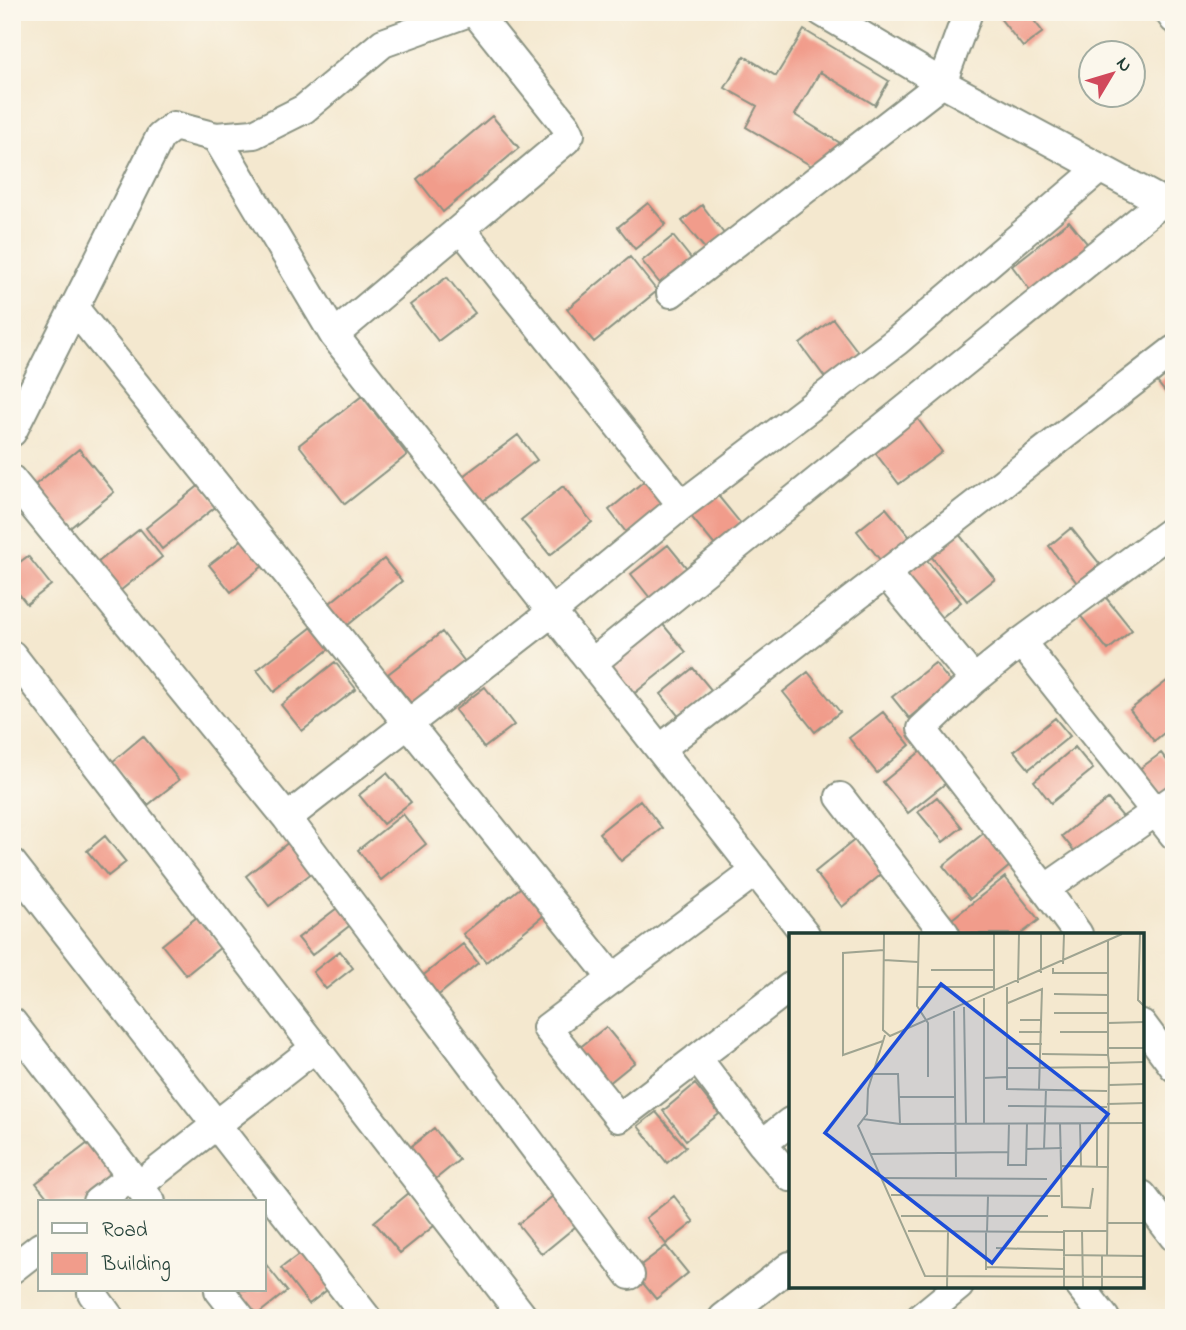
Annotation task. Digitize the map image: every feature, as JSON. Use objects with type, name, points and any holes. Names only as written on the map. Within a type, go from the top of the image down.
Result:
[{"type":"street","points":[[12,432],[160,137],[174,126],[216,137],[254,134],[304,109],[383,43],[472,12],[570,134],[334,335]]},
{"type":"street","points":[[592,663],[1168,205],[942,83],[822,12]]},
{"type":"street","points":[[671,293],[942,83],[968,12]]},
{"type":"street","points":[[1169,12],[1174,19]]},
{"type":"street","points":[[216,137],[334,335],[804,933]]},
{"type":"street","points":[[287,818],[552,612],[682,505],[897,341],[1099,169]]},
{"type":"street","points":[[461,229],[682,505]]},
{"type":"street","points":[[74,308],[613,979]]},
{"type":"street","points":[[660,749],[1174,350]]},
{"type":"street","points":[[12,480],[287,818],[630,1275]]},
{"type":"street","points":[[1066,930],[1045,889],[922,729],[974,680],[1021,642],[1174,529]]},
{"type":"street","points":[[886,574],[974,680]]},
{"type":"street","points":[[1021,642],[1164,805],[1174,835]]},
{"type":"street","points":[[12,655],[524,1318]]},
{"type":"street","points":[[839,797],[943,933]]},
{"type":"street","points":[[1045,889],[1164,805]]},
{"type":"street","points":[[12,863],[367,1318]]},
{"type":"street","points":[[756,871],[547,1028],[619,1118],[789,988]]},
{"type":"street","points":[[12,1022],[140,1188]]},
{"type":"street","points":[[1144,1027],[1174,1067]]},
{"type":"street","points":[[103,1200],[140,1188],[216,1124],[316,1047]]},
{"type":"street","points":[[697,1058],[789,1176]]},
{"type":"street","points":[[762,1144],[789,1123]]},
{"type":"street","points":[[1144,1198],[1174,1237]]},
{"type":"street","points":[[12,1269],[38,1249]]},
{"type":"street","points":[[723,1318],[756,1308],[789,1267]]},
{"type":"street","points":[[920,1318],[957,1288]]},
{"type":"street","points":[[221,1292],[241,1318]]},
{"type":"street","points":[[92,1293],[110,1318]]},
{"type":"building","points":[[995,12],[1027,12],[1043,32],[1023,47]]},
{"type":"building","points":[[804,30],[889,81],[875,105],[820,72],[795,115],[840,143],[815,168],[746,127],[757,106],[725,88],[744,56],[776,76]]},
{"type":"building","points":[[492,116],[519,148],[443,212],[417,179]]},
{"type":"building","points":[[648,203],[666,224],[635,249],[618,227]]},
{"type":"building","points":[[702,205],[725,235],[706,250],[682,221]]},
{"type":"building","points":[[1069,221],[1094,252],[1036,298],[1012,266]]},
{"type":"building","points":[[673,236],[693,261],[662,286],[642,261]]},
{"type":"building","points":[[630,257],[657,291],[594,342],[567,309]]},
{"type":"building","points":[[447,277],[475,313],[438,341],[410,305]]},
{"type":"building","points":[[833,319],[865,361],[832,387],[800,344]]},
{"type":"building","points":[[1174,368],[1174,403],[1157,382]]},
{"type":"building","points":[[362,396],[407,455],[345,504],[299,445]]},
{"type":"building","points":[[917,418],[942,452],[899,484],[873,450]]},
{"type":"building","points":[[518,435],[537,460],[479,504],[459,479]]},
{"type":"building","points":[[79,449],[114,492],[65,532],[30,489]]},
{"type":"building","points":[[649,477],[670,503],[629,536],[609,510]]},
{"type":"building","points":[[201,484],[218,505],[162,549],[146,528]]},
{"type":"building","points":[[563,486],[592,522],[550,555],[521,520]]},
{"type":"building","points":[[715,492],[747,531],[721,553],[689,514]]},
{"type":"building","points":[[886,508],[914,542],[885,566],[857,531]]},
{"type":"building","points":[[1071,528],[1100,564],[1077,583],[1049,546]]},
{"type":"building","points":[[140,529],[162,557],[115,595],[92,567]]},
{"type":"building","points":[[958,533],[995,579],[967,601],[930,555]]},
{"type":"building","points":[[248,535],[269,561],[231,592],[209,565]]},
{"type":"building","points":[[668,545],[691,573],[654,603],[631,574]]},
{"type":"building","points":[[28,556],[51,585],[27,604],[12,585],[12,568]]},
{"type":"building","points":[[925,558],[961,602],[932,625],[896,580]]},
{"type":"building","points":[[384,559],[402,581],[343,629],[325,607]]},
{"type":"building","points":[[1103,594],[1132,630],[1108,650],[1079,614]]},
{"type":"building","points":[[660,621],[686,652],[631,696],[606,665]]},
{"type":"building","points":[[316,624],[333,646],[274,692],[257,670]]},
{"type":"building","points":[[442,632],[469,667],[415,708],[388,674]]},
{"type":"building","points":[[335,662],[356,689],[302,731],[281,705]]},
{"type":"building","points":[[935,663],[951,683],[909,718],[892,697]]},
{"type":"building","points":[[693,668],[713,692],[680,718],[661,694]]},
{"type":"building","points":[[808,672],[840,712],[815,732],[783,692]]},
{"type":"building","points":[[1172,677],[1174,725],[1154,741],[1130,710]]},
{"type":"building","points":[[485,687],[514,725],[484,748],[455,710]]},
{"type":"building","points":[[883,712],[910,745],[877,773],[849,738]]},
{"type":"building","points":[[1055,718],[1070,736],[1029,769],[1014,751]]},
{"type":"building","points":[[143,736],[179,780],[148,805],[112,762]]},
{"type":"building","points":[[926,747],[951,779],[908,813],[883,782]]},
{"type":"building","points":[[1075,747],[1093,769],[1051,803],[1034,781]]},
{"type":"building","points":[[1161,753],[1174,769],[1174,790],[1158,803],[1134,773]]},
{"type":"building","points":[[387,773],[411,802],[383,824],[359,795]]},
{"type":"building","points":[[937,797],[962,827],[943,842],[918,812]]},
{"type":"building","points":[[1108,799],[1129,824],[1083,862],[1062,836]]},
{"type":"building","points":[[640,800],[662,828],[621,861],[599,833]]},
{"type":"building","points":[[403,814],[426,844],[381,880],[358,850]]},
{"type":"building","points":[[985,832],[1011,865],[970,899],[943,866]]},
{"type":"building","points":[[105,836],[126,862],[108,876],[87,851]]},
{"type":"building","points":[[294,838],[317,869],[269,906],[246,876]]},
{"type":"building","points":[[857,838],[884,872],[842,907],[815,872]]},
{"type":"building","points":[[1005,877],[1039,920],[1022,933],[955,933],[947,923]]},
{"type":"building","points":[[525,884],[548,912],[486,962],[463,934]]},
{"type":"building","points":[[345,902],[358,919],[312,955],[298,938]]},
{"type":"building","points":[[197,917],[221,947],[186,975],[162,945]]},
{"type":"building","points":[[463,944],[478,963],[435,998],[420,978]]},
{"type":"building","points":[[340,951],[353,968],[326,989],[313,972]]},
{"type":"building","points":[[606,1027],[635,1062],[603,1088],[574,1052]]},
{"type":"building","points":[[695,1084],[719,1114],[686,1140],[663,1111]]},
{"type":"building","points":[[656,1112],[686,1147],[667,1163],[638,1126]]},
{"type":"building","points":[[434,1128],[459,1160],[427,1186],[402,1154]]},
{"type":"building","points":[[92,1140],[122,1180],[95,1200],[49,1200],[36,1183]]},
{"type":"building","points":[[558,1192],[581,1222],[542,1254],[518,1224]]},
{"type":"building","points":[[409,1193],[435,1225],[400,1253],[374,1222]]},
{"type":"building","points":[[674,1196],[694,1222],[666,1244],[646,1218]]},
{"type":"building","points":[[666,1246],[688,1273],[656,1299],[633,1271]]},
{"type":"building","points":[[308,1248],[336,1283],[309,1304],[281,1268]]},
{"type":"building","points":[[266,1265],[287,1291],[253,1318],[227,1292],[266,1292]]}]
